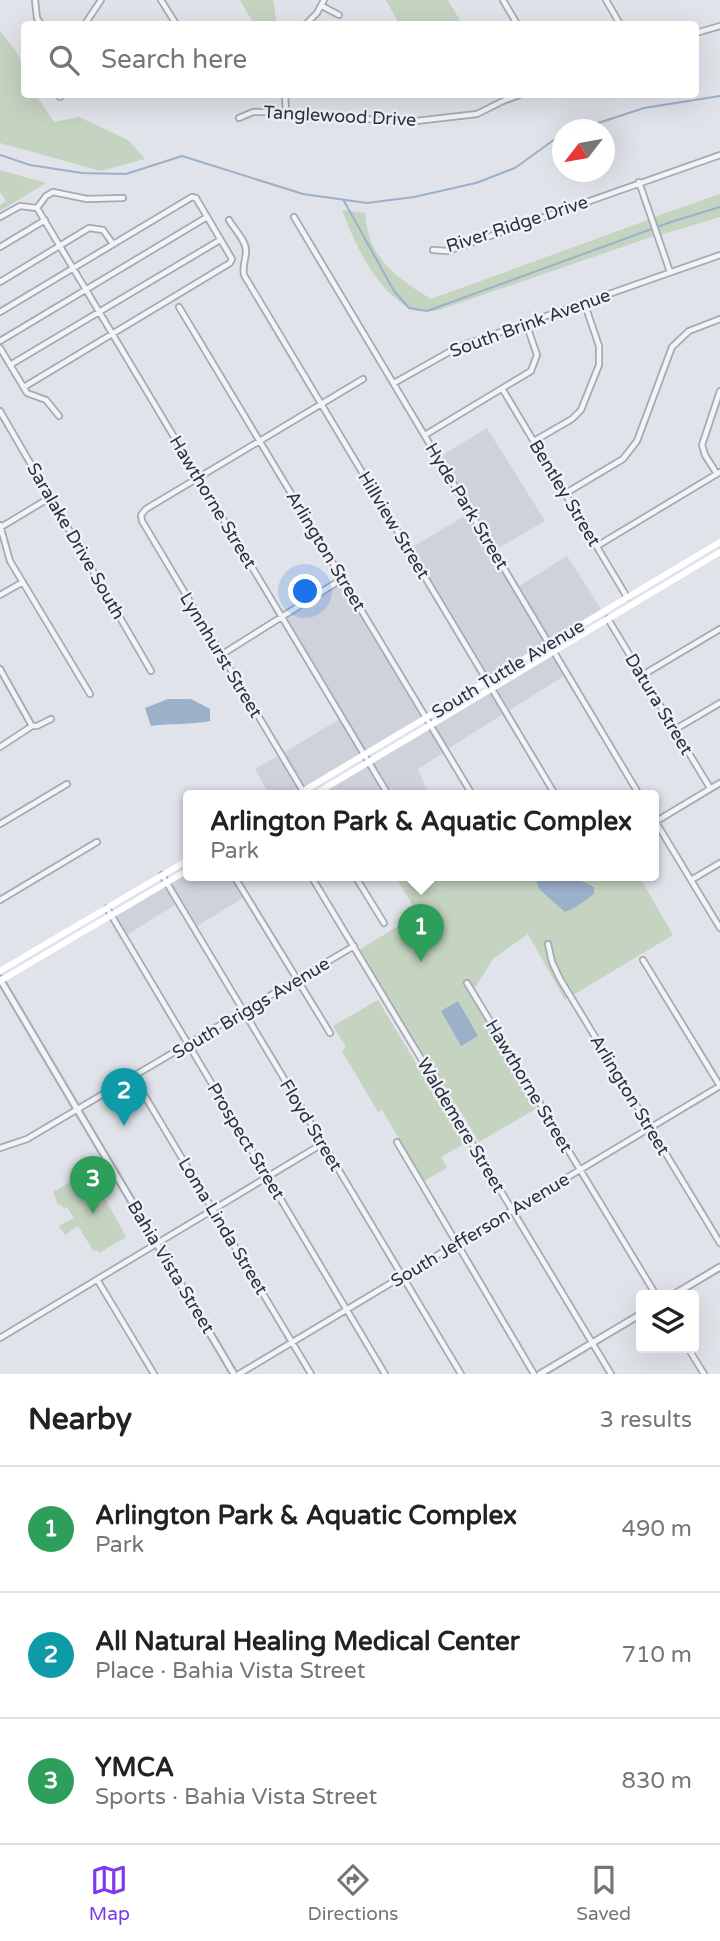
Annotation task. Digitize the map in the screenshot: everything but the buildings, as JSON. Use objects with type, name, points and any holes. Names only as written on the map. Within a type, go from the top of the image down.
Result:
[{"type":"main road","name":"South Tuttle Avenue","points":[[309,790],[720,541]]},
{"type":"main road","name":"South Tuttle Avenue","points":[[322,790],[720,552]]},
{"type":"main road","points":[[0,971],[183,863]]},
{"type":"main road","points":[[0,980],[183,873]]},
{"type":"street","points":[[35,0],[40,21]]},
{"type":"street","points":[[87,21],[101,0]]},
{"type":"street","points":[[161,0],[174,21]]},
{"type":"street","points":[[309,21],[324,0]]},
{"type":"street","points":[[503,0],[515,21]]},
{"type":"street","points":[[606,0],[618,21]]},
{"type":"street","points":[[322,6],[339,15]]},
{"type":"street","points":[[699,32],[720,26]]},
{"type":"street","points":[[285,98],[286,113]]},
{"type":"street","name":"Tanglewood Drive","points":[[239,118],[253,112],[407,122],[477,114],[511,98]]},
{"type":"street","name":"River Ridge Drive","points":[[433,250],[447,251],[720,155]]},
{"type":"street","points":[[639,183],[670,272]]},
{"type":"street","points":[[0,217],[20,206],[37,208],[46,196],[53,192],[87,199],[123,198]]},
{"type":"street","points":[[0,312],[195,197],[232,261],[24,387]]},
{"type":"street","name":"Hawthorne Street","points":[[37,208],[385,790]]},
{"type":"street","points":[[0,341],[207,217]]},
{"type":"street","name":"Hyde Park Street","points":[[294,217],[636,790]]},
{"type":"street","points":[[0,247],[45,220]]},
{"type":"street","name":"Hillview Street","points":[[229,220],[246,252],[242,272],[552,790]]},
{"type":"street","points":[[0,282],[92,228],[105,231],[113,244]]},
{"type":"street","points":[[10,365],[220,239]]},
{"type":"street","name":"South Brink Avenue","points":[[394,383],[450,351],[720,255]]},
{"type":"street","points":[[534,440],[577,415],[585,403],[600,359],[599,346],[584,302]]},
{"type":"street","name":"Arlington Street","points":[[179,307],[469,790]]},
{"type":"street","points":[[566,493],[629,453],[637,441],[672,347],[689,331],[720,319]]},
{"type":"street","points":[[425,435],[527,375],[534,366],[536,349],[526,323]]},
{"type":"street","points":[[0,348],[29,394],[50,402],[59,416]]},
{"type":"street","points":[[199,478],[363,379]]},
{"type":"street","name":"Bentley Street","points":[[503,390],[627,597]]},
{"type":"street","points":[[597,546],[719,473],[705,455],[702,445],[720,391]]},
{"type":"street","name":"Saralake Drive South","points":[[0,411],[152,671]]},
{"type":"street","name":"Lynnhurst Street","points":[[199,478],[142,513],[142,521],[302,790]]},
{"type":"street","points":[[51,497],[0,527],[8,555],[90,694]]},
{"type":"street","points":[[221,655],[342,579]]},
{"type":"street","points":[[0,595],[23,582]]},
{"type":"street","name":"Datura Street","points":[[608,619],[710,788]]},
{"type":"street","points":[[641,676],[720,629]]},
{"type":"street","points":[[0,670],[32,726]]},
{"type":"street","points":[[674,730],[720,703]]},
{"type":"street","points":[[0,747],[32,726],[51,719]]},
{"type":"street","points":[[0,824],[67,783]]},
{"type":"street","points":[[659,818],[720,783]]},
{"type":"street","points":[[659,827],[720,928]]},
{"type":"street","points":[[0,900],[97,842]]},
{"type":"street","points":[[691,880],[720,863]]},
{"type":"street","name":"Floyd Street","points":[[162,876],[461,1374]]},
{"type":"street","points":[[237,881],[330,1033]]},
{"type":"street","name":"Waldemere Street","points":[[314,881],[611,1374]]},
{"type":"street","points":[[358,881],[384,923]]},
{"type":"street","name":"Prospect Street","points":[[107,908],[385,1374]]},
{"type":"street","name":"Arlington Street","points":[[548,944],[560,979],[720,1243]]},
{"type":"street","name":"South Briggs Avenue","points":[[0,1148],[27,1139],[78,1110],[354,946]]},
{"type":"street","points":[[643,960],[720,1086]]},
{"type":"street","name":"Bahia Vista Street","points":[[0,980],[237,1374]]},
{"type":"street","name":"Hawthorne Street","points":[[467,983],[653,1290]]},
{"type":"street","name":"Loma Linda Street","points":[[134,1078],[311,1374]]},
{"type":"street","name":"South Jefferson Avenue","points":[[237,1374],[720,1086]]},
{"type":"street","points":[[397,1142],[534,1374]]},
{"type":"street","points":[[0,1338],[322,1144]]},
{"type":"street","points":[[681,1290],[720,1267]]},
{"type":"street","points":[[98,1281],[154,1374]]},
{"type":"street","points":[[540,1374],[636,1317]]},
{"type":"street","points":[[691,1353],[704,1374]]},
{"type":"shaded area","points":[[487,428],[545,521],[497,549],[441,456]]},
{"type":"shaded area","points":[[468,514],[545,643],[488,677],[411,548]]},
{"type":"shaded area","points":[[567,556],[601,609],[550,640],[519,586]]},
{"type":"shaded area","points":[[341,583],[421,718],[365,751],[286,618]]},
{"type":"shaded area","points":[[552,656],[564,676],[508,711],[496,690]]},
{"type":"shaded area","points":[[490,693],[503,714],[448,749],[434,727]]},
{"type":"shaded area","points":[[340,719],[360,754],[304,787],[283,753]]},
{"type":"shaded area","points":[[429,730],[443,753],[418,769],[427,790],[389,790],[373,763]]},
{"type":"shaded area","points":[[278,756],[298,790],[267,790],[255,769]]},
{"type":"shaded area","points":[[368,766],[382,790],[327,790]]},
{"type":"shaded area","points":[[183,876],[183,881],[233,881],[243,898],[197,926],[171,883]]},
{"type":"shaded area","points":[[165,886],[176,904],[127,935],[116,916]]},
{"type":"green space","points":[[240,0],[273,0],[276,21],[252,21]]},
{"type":"green space","points":[[386,0],[448,0],[460,21],[397,21]]},
{"type":"green space","points":[[0,31],[21,63],[21,98],[38,98],[54,122],[79,117],[128,140],[145,159],[101,171],[0,143]]},
{"type":"green space","points":[[0,170],[46,183],[0,211],[0,205],[6,201],[0,192]]},
{"type":"green space","points":[[720,194],[720,217],[660,235],[654,217]]},
{"type":"green space","points":[[342,210],[365,213],[372,242],[386,265],[406,283],[431,299],[648,220],[654,236],[436,311],[419,311],[409,308],[397,299],[376,277],[360,251]]},
{"type":"green space","points":[[398,881],[642,881],[673,935],[573,995],[547,952],[551,969],[568,998],[565,1000],[528,934],[493,959],[474,989],[469,980],[464,982],[537,1108],[479,1142],[456,1104],[453,1105],[359,950],[418,914]]},
{"type":"green space","points":[[378,1000],[464,1144],[441,1157],[447,1168],[424,1181],[382,1110],[378,1112],[342,1051],[346,1047],[333,1026]]},
{"type":"green space","points":[[92,1169],[100,1182],[97,1184],[126,1237],[99,1253],[97,1250],[94,1252],[78,1226],[65,1235],[59,1226],[74,1218],[67,1207],[64,1209],[61,1204],[58,1205],[53,1192]]},
{"type":"water","points":[[168,699],[191,699],[210,709],[210,721],[151,726],[145,708]]},
{"type":"water","points":[[537,881],[581,881],[594,887],[594,894],[565,912],[539,889]]},
{"type":"water","points":[[458,1001],[478,1036],[461,1046],[441,1011]]},
{"type":"waterway","points":[[610,119],[644,108],[720,96]]},
{"type":"waterway","points":[[0,155],[30,165],[82,173],[126,174],[182,156],[303,194],[367,203],[414,197],[476,183],[515,168],[552,141]]},
{"type":"waterway","points":[[344,201],[394,291],[409,308],[427,311],[671,222],[720,207]]},
{"type":"place","name":"Arlington Park & Aquatic Complex","points":[[421,962]]},
{"type":"place","name":"All Natural Healing Medical Center","points":[[124,1126]]},
{"type":"place","name":"YMCA","points":[[93,1214]]}]
